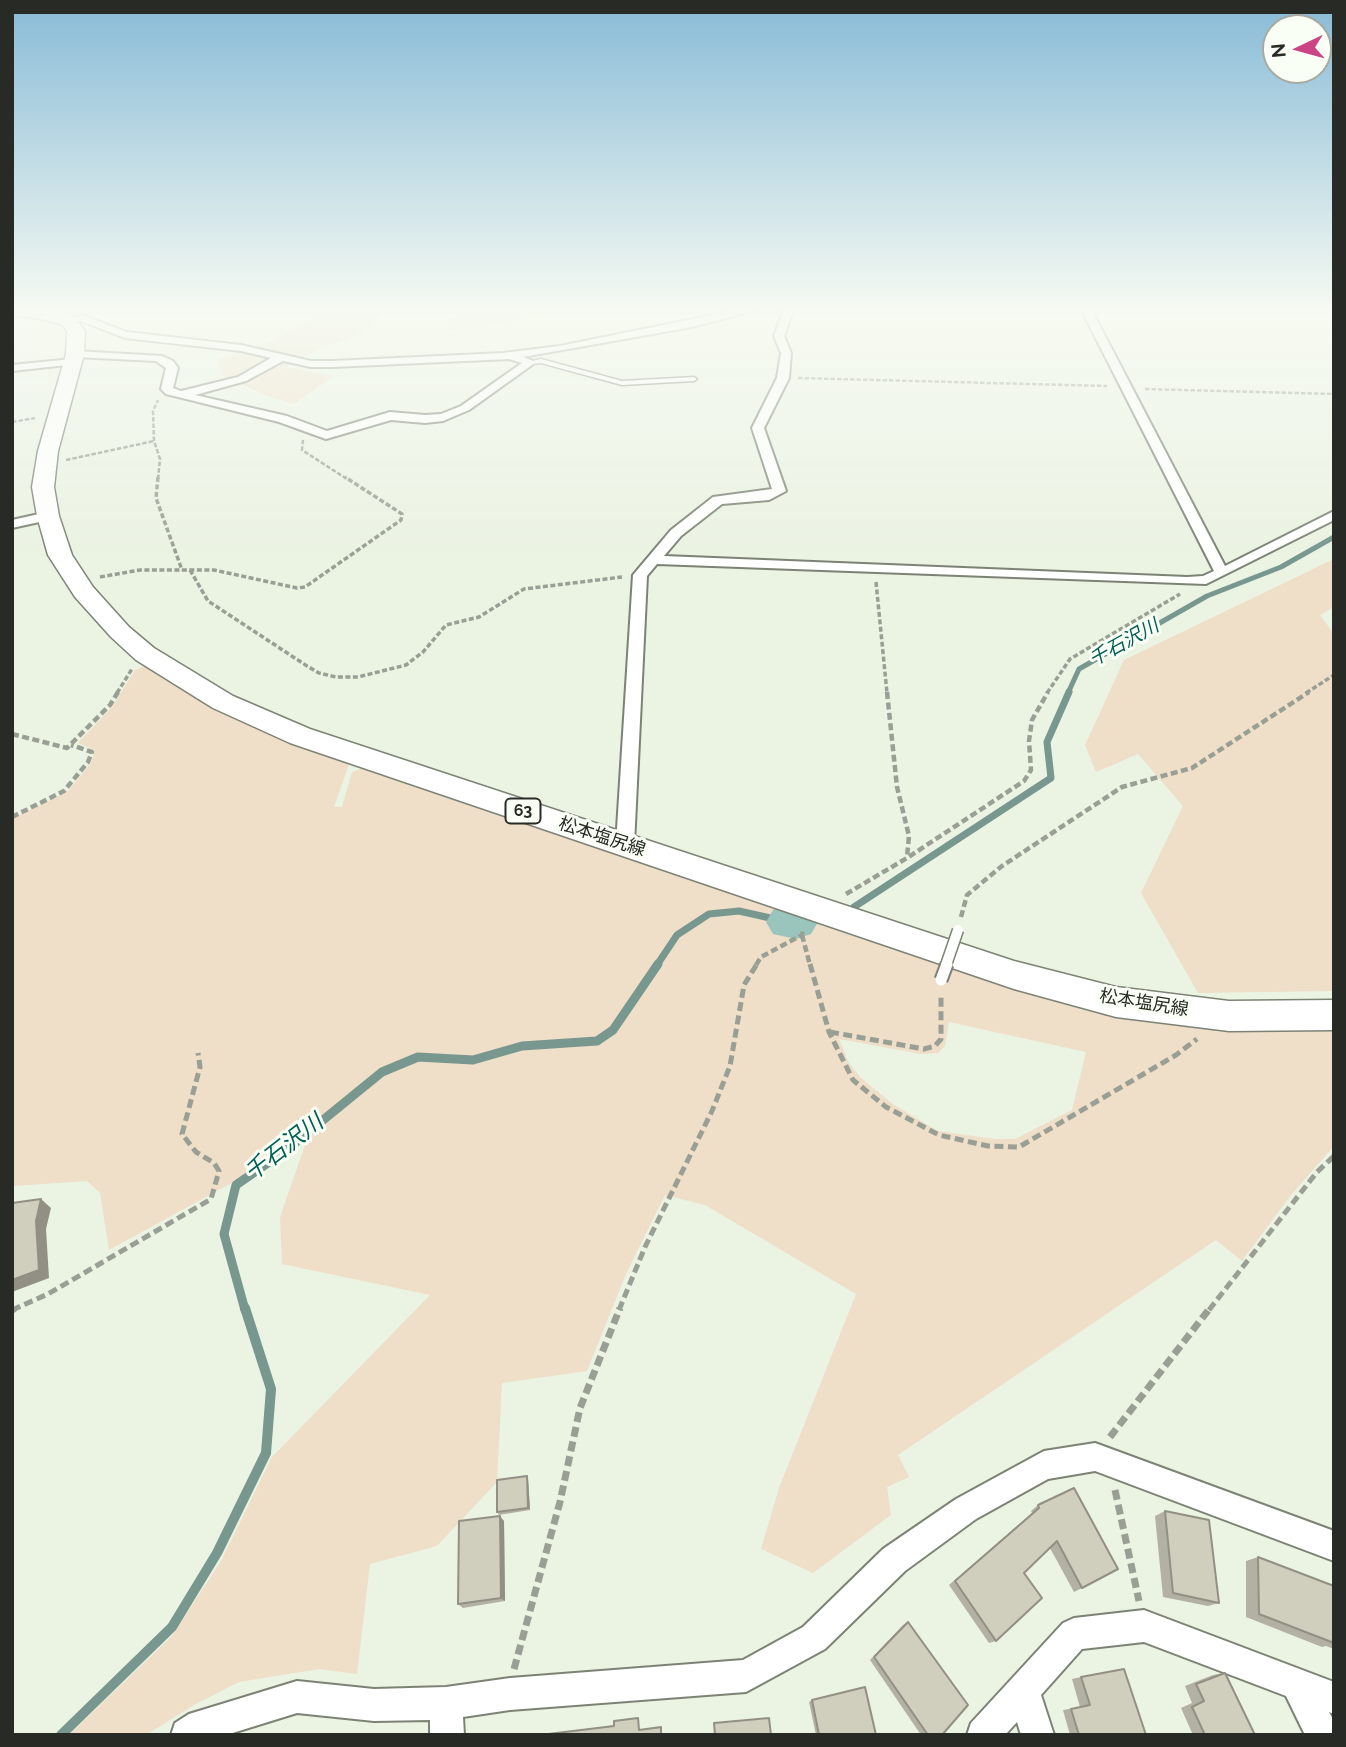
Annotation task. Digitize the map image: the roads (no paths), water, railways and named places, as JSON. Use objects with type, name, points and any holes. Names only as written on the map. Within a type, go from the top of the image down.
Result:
[{"type":"main road","name":"松本塩尻線","points":[[66,391],[43,487],[48,516],[60,555],[78,583],[120,632],[145,654],[223,702],[300,736],[1014,975],[1116,1002],[1229,1016],[1334,1014]]},
{"type":"street","points":[[170,391],[283,419],[326,435],[344,432],[377,418],[443,417],[465,408],[490,391]]},
{"type":"street","points":[[176,393],[188,391]]},
{"type":"street","points":[[625,845],[640,575],[676,533],[718,500],[769,496],[779,491],[758,428],[777,391]]},
{"type":"street","points":[[1128,391],[1222,573]]},
{"type":"street","points":[[651,560],[1206,580],[1334,515]]},
{"type":"street","points":[[12,524],[48,516]]},
{"type":"street","points":[[187,1735],[201,1726],[297,1697],[374,1704],[446,1719],[510,1694],[746,1676],[814,1638],[894,1560],[966,1509],[1044,1465],[1102,1459],[1334,1546]]},
{"type":"street","points":[[983,1735],[1074,1634],[1144,1626],[1334,1698]]},
{"type":"street","points":[[1297,1683],[1323,1735]]},
{"type":"street","points":[[1023,1691],[1038,1735]]},
{"type":"lane","points":[[942,980],[958,930]]},
{"type":"waterway","name":"千石沢川","points":[[1068,693],[1079,669],[1207,596],[1281,567],[1334,537]]},
{"type":"waterway","name":"千石沢川","points":[[854,907],[1051,778],[1047,742],[1069,692]]},
{"type":"waterway","name":"千石沢川","points":[[657,965],[677,935],[709,914],[739,911],[788,922]]},
{"type":"waterway","name":"千石沢川","points":[[788,922],[796,922]]},
{"type":"waterway","name":"千石沢川","points":[[245,1310],[224,1234],[236,1185],[285,1151],[382,1072],[418,1057],[473,1060],[522,1046],[597,1041],[613,1030],[658,964]]},
{"type":"waterway","name":"千石沢川","points":[[61,1735],[172,1627],[217,1553],[266,1453],[271,1389],[245,1308]]}]
